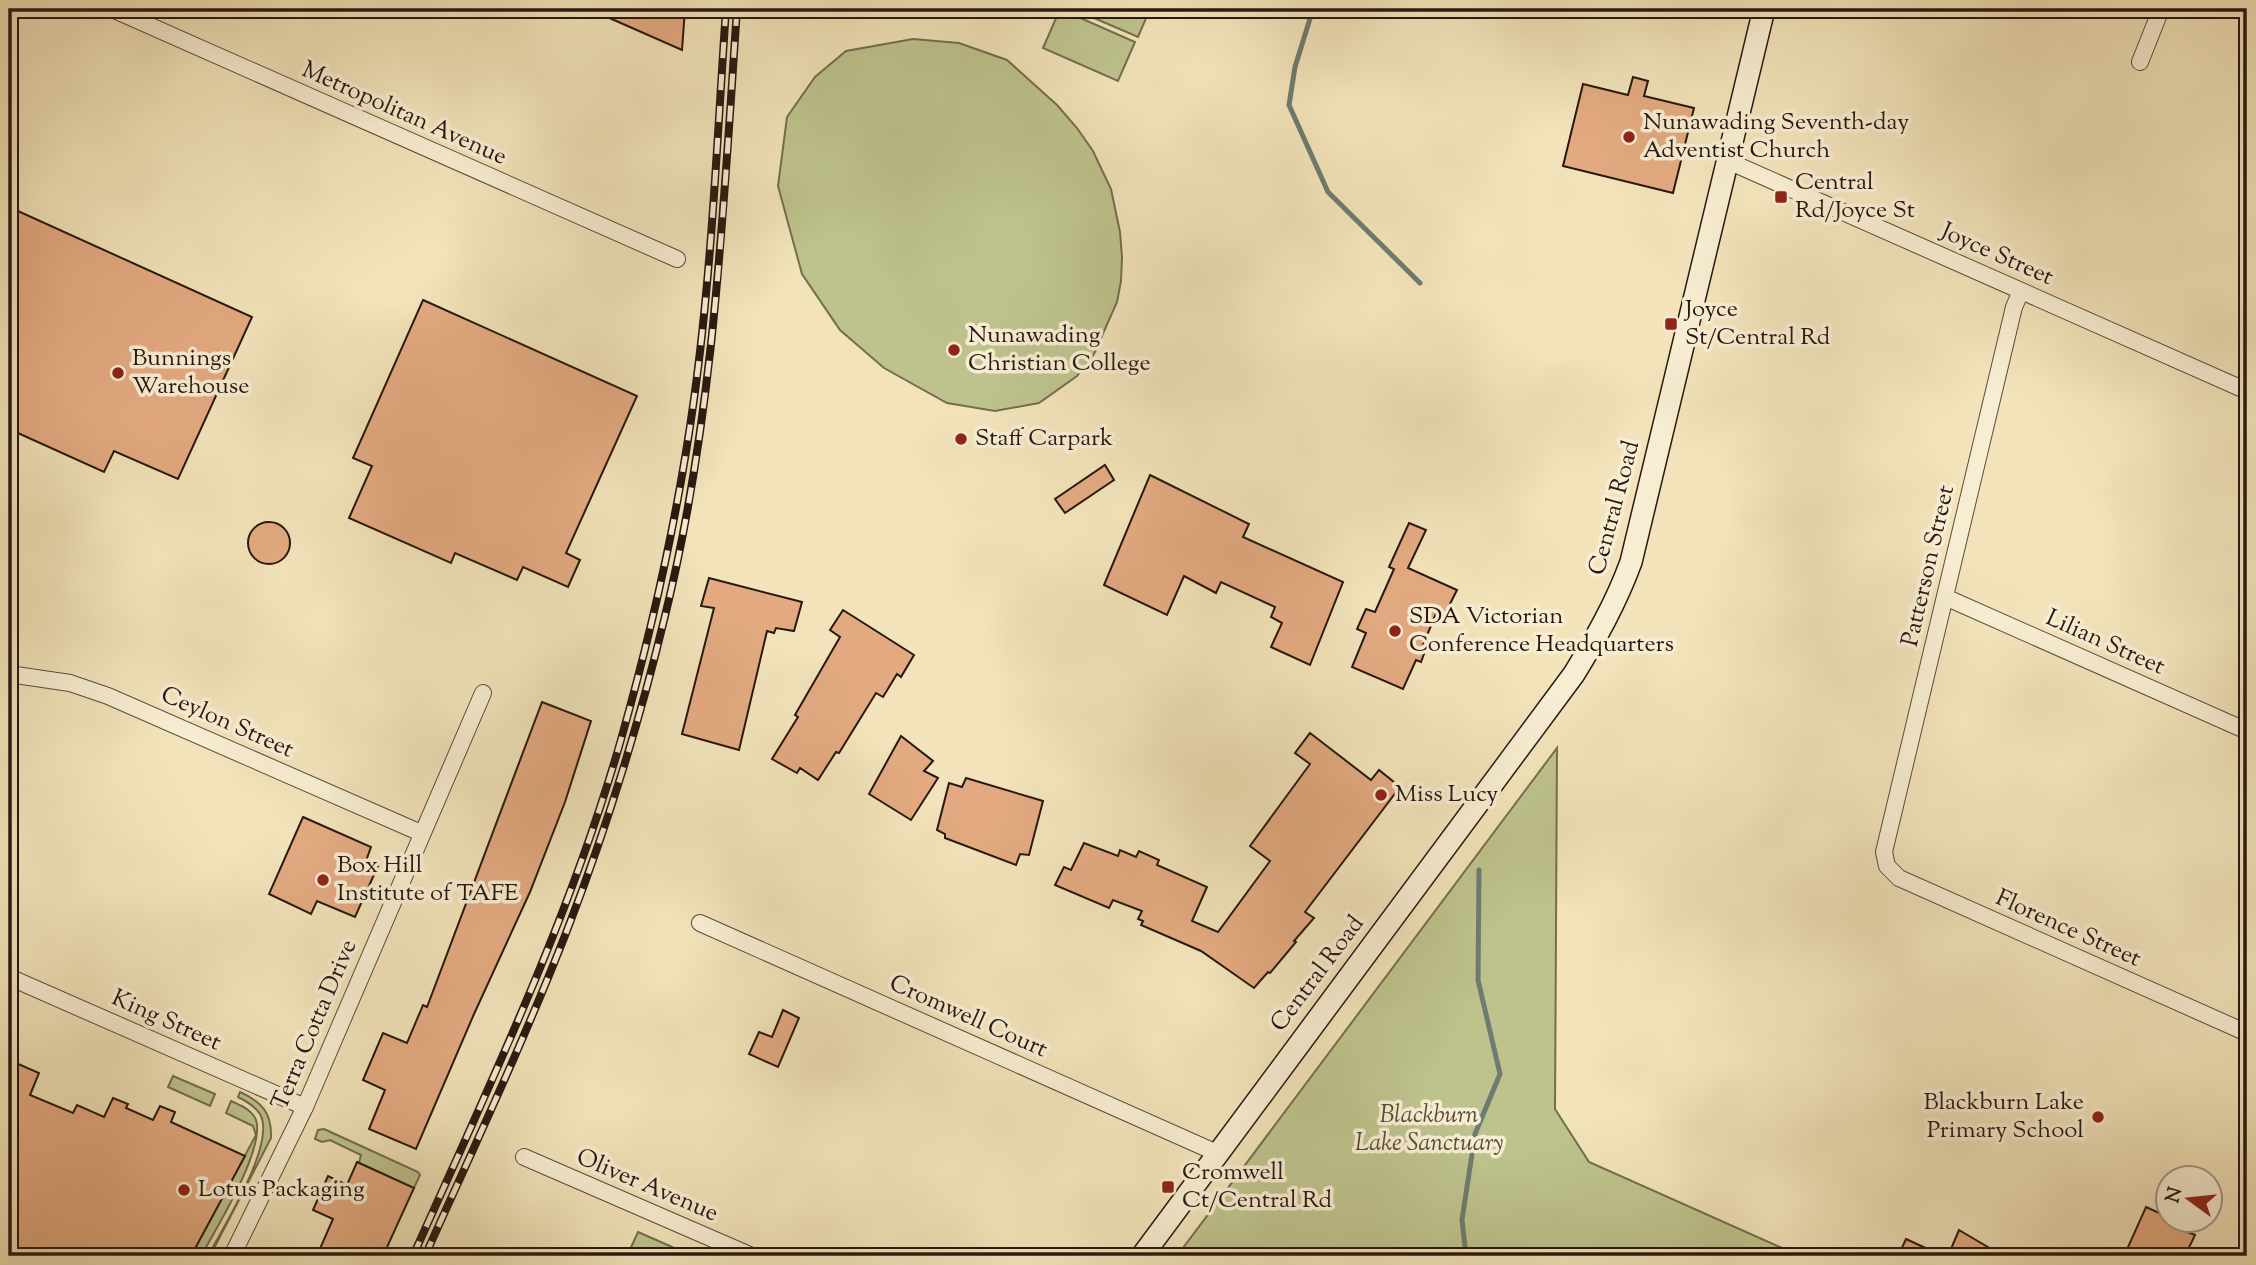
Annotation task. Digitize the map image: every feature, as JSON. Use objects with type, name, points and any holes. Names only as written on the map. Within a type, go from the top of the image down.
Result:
[{"type":"street","name":"Metropolitan Avenue","points":[[112,9],[677,259]]},
{"type":"street","name":"Central Road","points":[[1142,1256],[1574,674],[1621,591],[1631,562],[1764,9]]},
{"type":"street","points":[[2140,62],[2161,9]]},
{"type":"street","name":"Joyce Street","points":[[1728,161],[2247,391]]},
{"type":"street","name":"Patterson Street","points":[[1884,852],[2014,307],[2021,291]]},
{"type":"street","name":"Lilian Street","points":[[1945,597],[2247,731]]},
{"type":"street","name":"Ceylon Street","points":[[9,674],[70,683],[108,696],[421,833]]},
{"type":"street","name":"Terra Cotta Drive","points":[[232,1256],[305,1107],[483,693]]},
{"type":"street","name":"Florence Street","points":[[1884,852],[1887,866],[1899,878],[2247,1033]]},
{"type":"street","name":"Cromwell Court","points":[[700,923],[1217,1153]]},
{"type":"street","name":"King Street","points":[[9,977],[305,1107]]},
{"type":"street","name":"Oliver Avenue","points":[[524,1157],[752,1256]]},
{"type":"green space","points":[[1060,9],[1135,42],[1118,81],[1043,48]]},
{"type":"green space","points":[[1073,9],[1150,9],[1138,37]]},
{"type":"green space","points":[[913,39],[959,43],[1007,60],[1057,105],[1077,128],[1093,151],[1111,189],[1122,257],[1117,302],[1094,354],[1077,376],[1039,403],[995,411],[947,403],[884,368],[840,330],[802,274],[778,186],[787,117],[815,77],[846,51]]},
{"type":"green space","name":"Blackburn Lake Sanctuary","points":[[1557,748],[1555,1109],[1589,1162],[1800,1256],[1177,1256]]},
{"type":"green space","points":[[173,1076],[215,1094],[210,1106],[168,1087]]},
{"type":"green space","points":[[240,1092],[264,1109],[270,1122],[271,1138],[238,1202],[261,1144],[263,1127],[260,1114],[238,1097]]},
{"type":"green space","points":[[231,1101],[254,1116],[257,1128],[255,1144],[239,1186],[201,1256],[192,1254],[256,1135],[253,1126],[226,1113]]},
{"type":"green space","points":[[324,1129],[418,1172],[420,1175],[414,1188],[359,1163],[361,1155],[330,1140],[322,1142],[315,1139],[318,1130]]},
{"type":"green space","points":[[234,1210],[210,1256],[208,1256]]},
{"type":"green space","points":[[638,1232],[686,1253],[685,1256],[627,1256]]},
{"type":"building","points":[[589,9],[685,9],[682,50]]},
{"type":"building","name":"Nunawading Seventh-day Adventist Church","points":[[1633,77],[1648,81],[1644,96],[1694,108],[1673,193],[1563,166],[1583,84],[1628,95]]},
{"type":"building","name":"Bunnings Warehouse","points":[[9,207],[252,317],[178,479],[114,451],[104,472],[9,429]]},
{"type":"building","points":[[423,300],[637,396],[566,553],[580,560],[568,587],[523,567],[517,580],[455,553],[451,563],[349,518],[372,466],[353,458]]},
{"type":"building","points":[[1105,465],[1114,480],[1065,513],[1055,499]]},
{"type":"building","points":[[1150,475],[1249,524],[1243,537],[1343,582],[1310,665],[1271,647],[1282,623],[1271,617],[1275,607],[1221,582],[1216,593],[1184,576],[1167,615],[1104,585]]},
{"type":"building","points":[[269,522],[284,528],[290,543],[284,558],[269,564],[254,558],[248,543],[254,528]]},
{"type":"building","name":"SDA Victorian Conference Headquarters","points":[[1409,523],[1426,530],[1408,568],[1457,590],[1445,614],[1437,611],[1423,645],[1426,646],[1421,662],[1416,660],[1403,689],[1352,667],[1366,633],[1357,629],[1366,609],[1375,612],[1394,569],[1389,567]]},
{"type":"building","points":[[709,578],[802,602],[794,631],[776,628],[774,633],[767,631],[739,750],[682,734],[714,608],[701,606]]},
{"type":"building","points":[[843,610],[914,655],[901,677],[897,674],[883,697],[876,693],[839,753],[836,752],[818,780],[800,768],[797,773],[772,759],[798,717],[795,715],[840,637],[830,630]]},
{"type":"building","points":[[542,702],[591,721],[565,802],[530,892],[416,1149],[369,1129],[385,1090],[363,1080],[383,1033],[407,1043],[423,1005],[427,1007]]},
{"type":"building","points":[[1310,733],[1371,780],[1379,770],[1400,787],[1305,912],[1314,918],[1270,973],[1254,988],[1201,951],[1141,925],[1143,921],[1138,919],[1142,911],[1113,900],[1109,908],[1055,885],[1064,867],[1071,870],[1084,843],[1118,856],[1120,850],[1136,857],[1139,851],[1159,860],[1157,865],[1207,887],[1192,921],[1218,932],[1270,861],[1250,846],[1310,764],[1295,753]]},
{"type":"building","points":[[901,736],[933,761],[924,771],[938,778],[911,820],[869,794]]},
{"type":"building","points":[[966,778],[1043,801],[1029,855],[1020,854],[1016,865],[945,838],[945,834],[937,830],[949,783],[962,787]]},
{"type":"building","name":"Box Hill Institute of TAFE","points":[[303,817],[371,847],[366,861],[378,866],[355,917],[317,901],[311,914],[269,894]]},
{"type":"building","points":[[783,1010],[799,1018],[778,1067],[749,1054],[759,1032],[772,1037]]},
{"type":"building","points":[[9,1060],[39,1073],[30,1095],[73,1113],[77,1105],[104,1117],[113,1098],[128,1104],[126,1108],[153,1120],[160,1106],[175,1112],[171,1122],[245,1156],[191,1256],[9,1256]]},
{"type":"building","points":[[357,1162],[414,1188],[383,1256],[331,1256],[319,1251],[333,1219],[313,1210],[328,1176],[347,1185]]},
{"type":"building","points":[[2146,1207],[2154,1211],[2154,1234],[2195,1235],[2185,1256],[2124,1256]]},
{"type":"building","points":[[1959,1230],[2003,1256],[1948,1256]]},
{"type":"building","points":[[1906,1239],[1943,1256],[1898,1256]]},
{"type":"waterway","points":[[1313,9],[1295,67],[1289,105],[1328,192],[1420,283]]},
{"type":"waterway","points":[[1466,1256],[1462,1220],[1475,1134],[1500,1074],[1478,980],[1479,870]]},
{"type":"railway","points":[[413,1256],[552,939],[600,809],[643,658],[672,529],[694,399],[710,253],[726,9]]},
{"type":"railway","points":[[425,1256],[550,974],[581,894],[633,737],[655,656],[682,541],[706,390],[721,238],[737,9]]},
{"type":"place","name":"Nunawading Seventh-day Adventist Church","points":[[1629,137]]},
{"type":"place","name":"Central Rd/Joyce St","points":[[1781,197]]},
{"type":"place","name":"Joyce St/Central Rd","points":[[1671,324]]},
{"type":"place","name":"Nunawading Christian College","points":[[954,350]]},
{"type":"place","name":"Bunnings Warehouse","points":[[118,373]]},
{"type":"place","name":"Staff Carpark","points":[[961,439]]},
{"type":"place","name":"SDA Victorian Conference Headquarters","points":[[1395,631]]},
{"type":"place","name":"Miss Lucy","points":[[1381,795]]},
{"type":"place","name":"Box Hill Institute of TAFE","points":[[323,880]]},
{"type":"place","name":"Blackburn Lake Primary School","points":[[2098,1117]]},
{"type":"place","name":"Cromwell Ct/Central Rd","points":[[1168,1187]]},
{"type":"place","name":"Lotus Packaging","points":[[184,1190]]}]
